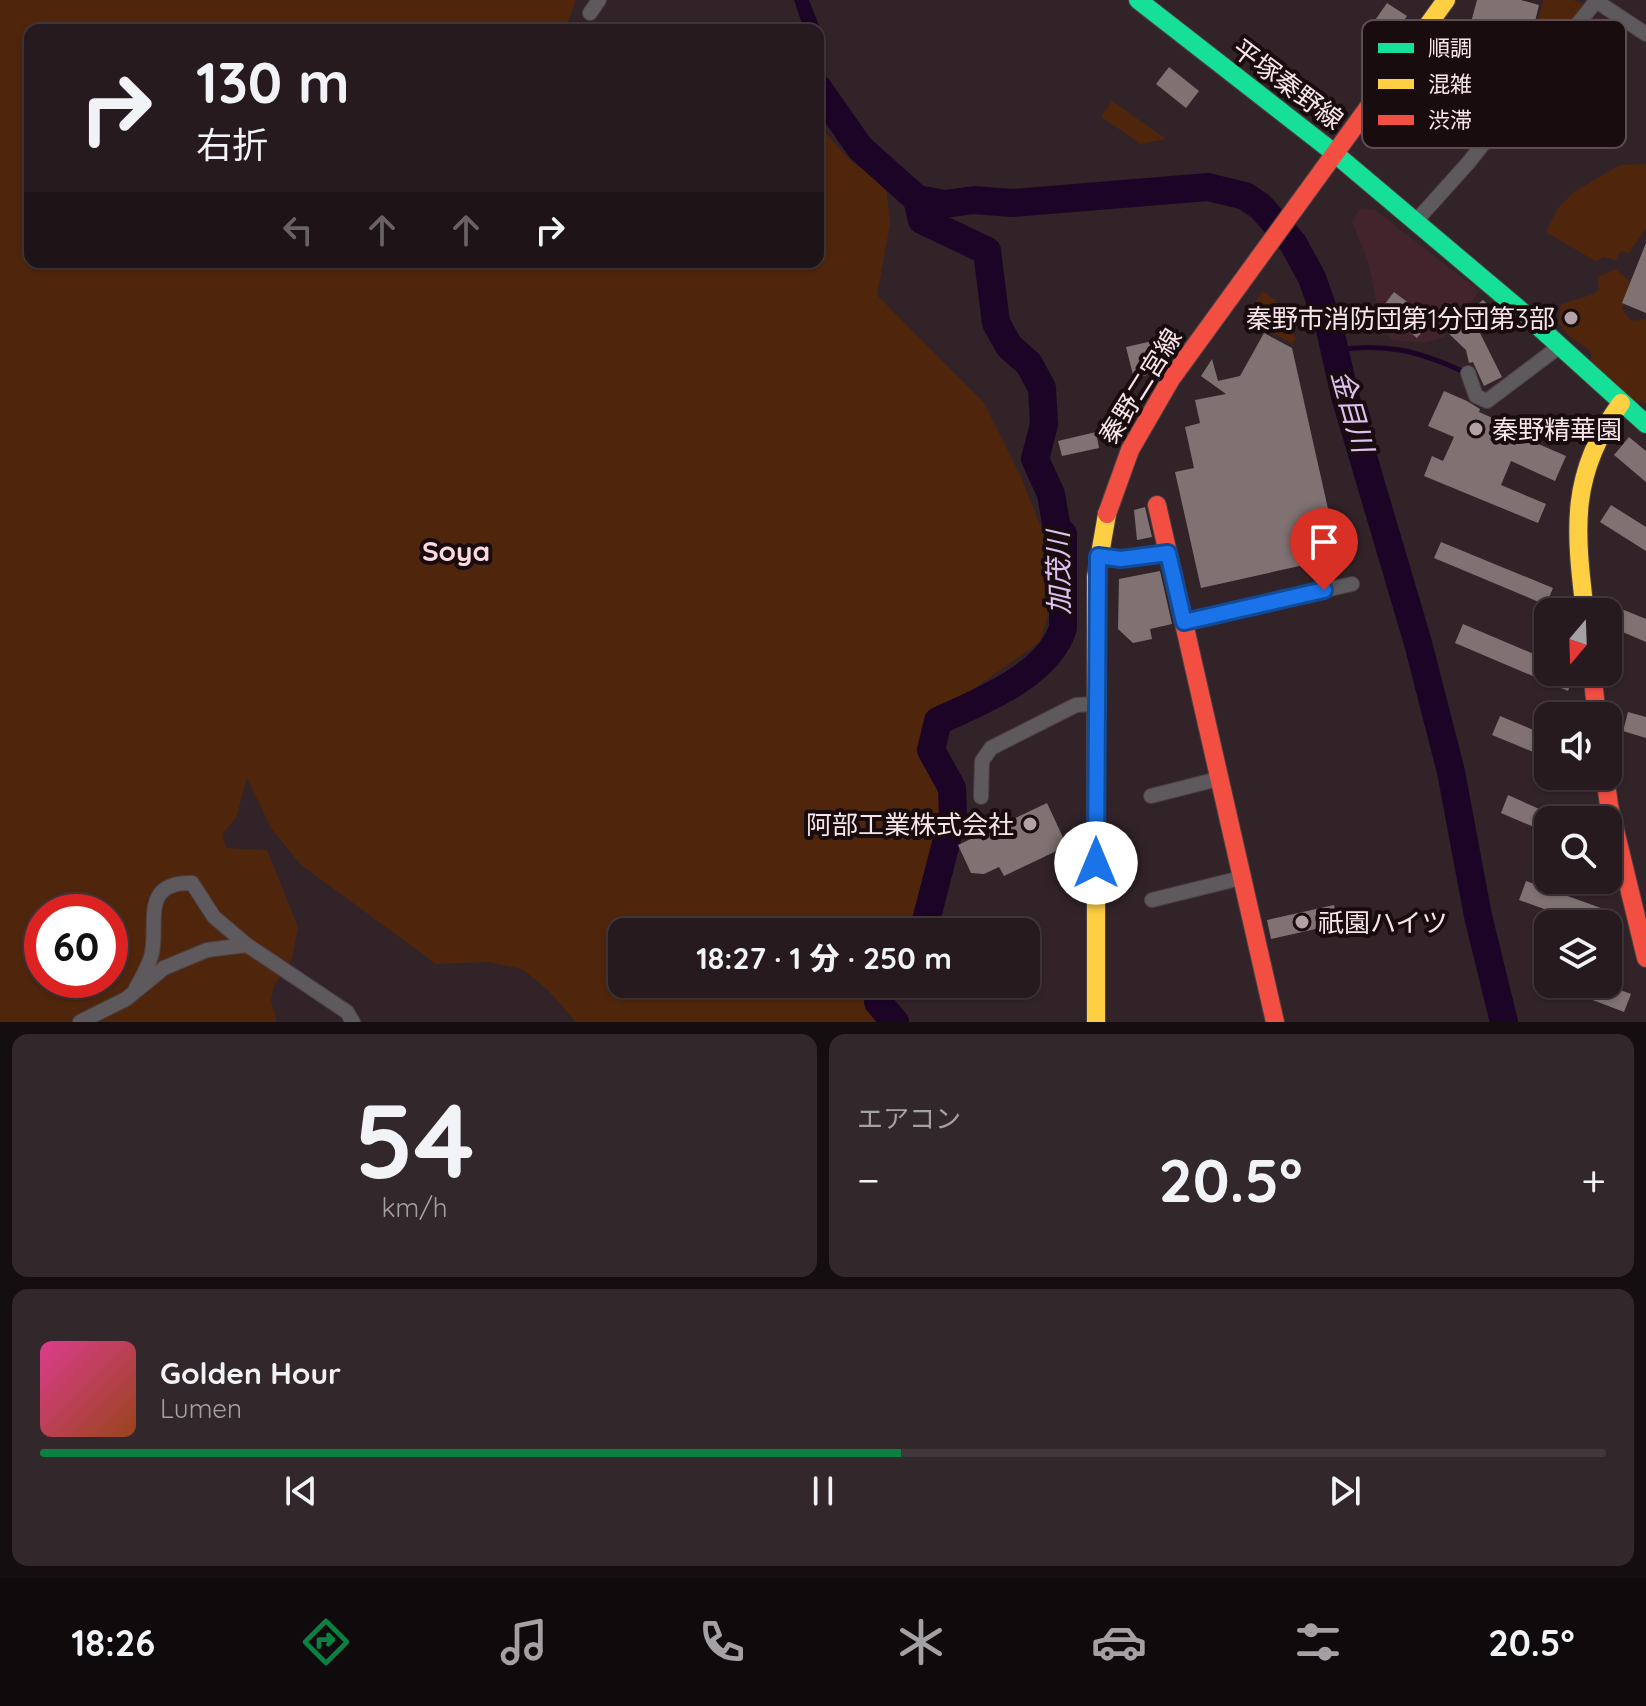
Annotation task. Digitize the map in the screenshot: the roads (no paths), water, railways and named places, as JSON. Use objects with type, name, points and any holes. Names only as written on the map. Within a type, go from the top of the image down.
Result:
[{"type":"street","points":[[590,13],[599,0]]},
{"type":"street","name":"平塚秦野線","points":[[1138,0],[1333,152],[1362,113]]},
{"type":"street","name":"平塚秦野線","points":[[1431,20],[1446,0]]},
{"type":"street","points":[[1581,20],[1596,1],[1625,20]]},
{"type":"street","points":[[1626,21],[1646,34]]},
{"type":"street","points":[[1416,221],[1480,148]]},
{"type":"street","points":[[1333,152],[1560,346],[1646,424]]},
{"type":"street","name":"秦野二宮線","points":[[1096,1022],[1098,556],[1107,502],[1125,455],[1171,379],[1333,152]]},
{"type":"street","points":[[1468,373],[1476,396],[1487,401],[1560,346]]},
{"type":"street","points":[[1583,598],[1576,532],[1577,510],[1596,434],[1621,403]]},
{"type":"street","points":[[1157,505],[1275,1022]]},
{"type":"street","points":[[1098,556],[1121,559],[1168,553]]},
{"type":"street","points":[[1184,622],[1352,584]]},
{"type":"street","points":[[981,797],[982,761],[991,748],[1076,705],[1095,704]]},
{"type":"street","points":[[1151,796],[1218,779]]},
{"type":"street","points":[[1607,790],[1646,958]]},
{"type":"street","points":[[1152,900],[1241,878]]},
{"type":"street","points":[[133,992],[150,962],[156,898],[167,886],[192,883],[214,917],[247,945],[347,1012],[353,1022]]},
{"type":"street","points":[[80,1022],[126,999],[164,968],[207,950],[247,945]]},
{"type":"waterway","name":"金目川","points":[[824,97],[860,148],[917,199],[945,204],[974,200],[1012,203],[1208,187],[1245,196],[1260,206],[1293,243],[1312,278],[1329,326],[1345,396],[1418,643],[1451,772],[1478,916],[1504,1022]]},
{"type":"waterway","name":"加茂川","points":[[917,199],[922,220],[987,251],[996,323],[1009,346],[1029,364],[1042,388],[1044,424],[1035,459],[1051,494],[1057,529],[1063,534],[1063,628],[1055,645],[1028,674],[938,721],[931,750],[952,788],[953,816],[927,918]]},
{"type":"waterway","points":[[1334,350],[1369,347],[1400,350],[1462,371]]},
{"type":"waterway","name":"加茂川","points":[[880,998],[878,1002],[895,1022]]},
{"type":"place","name":"秦野市消防団第1分団第3部","points":[[1571,318]]},
{"type":"place","name":"秦野精華園","points":[[1476,429]]},
{"type":"place","name":"阿部工業株式会社","points":[[1030,824]]},
{"type":"place","name":"祇園ハイツ","points":[[1302,922]]},
{"type":"district","name":"Soya","points":[[456,550]]}]
